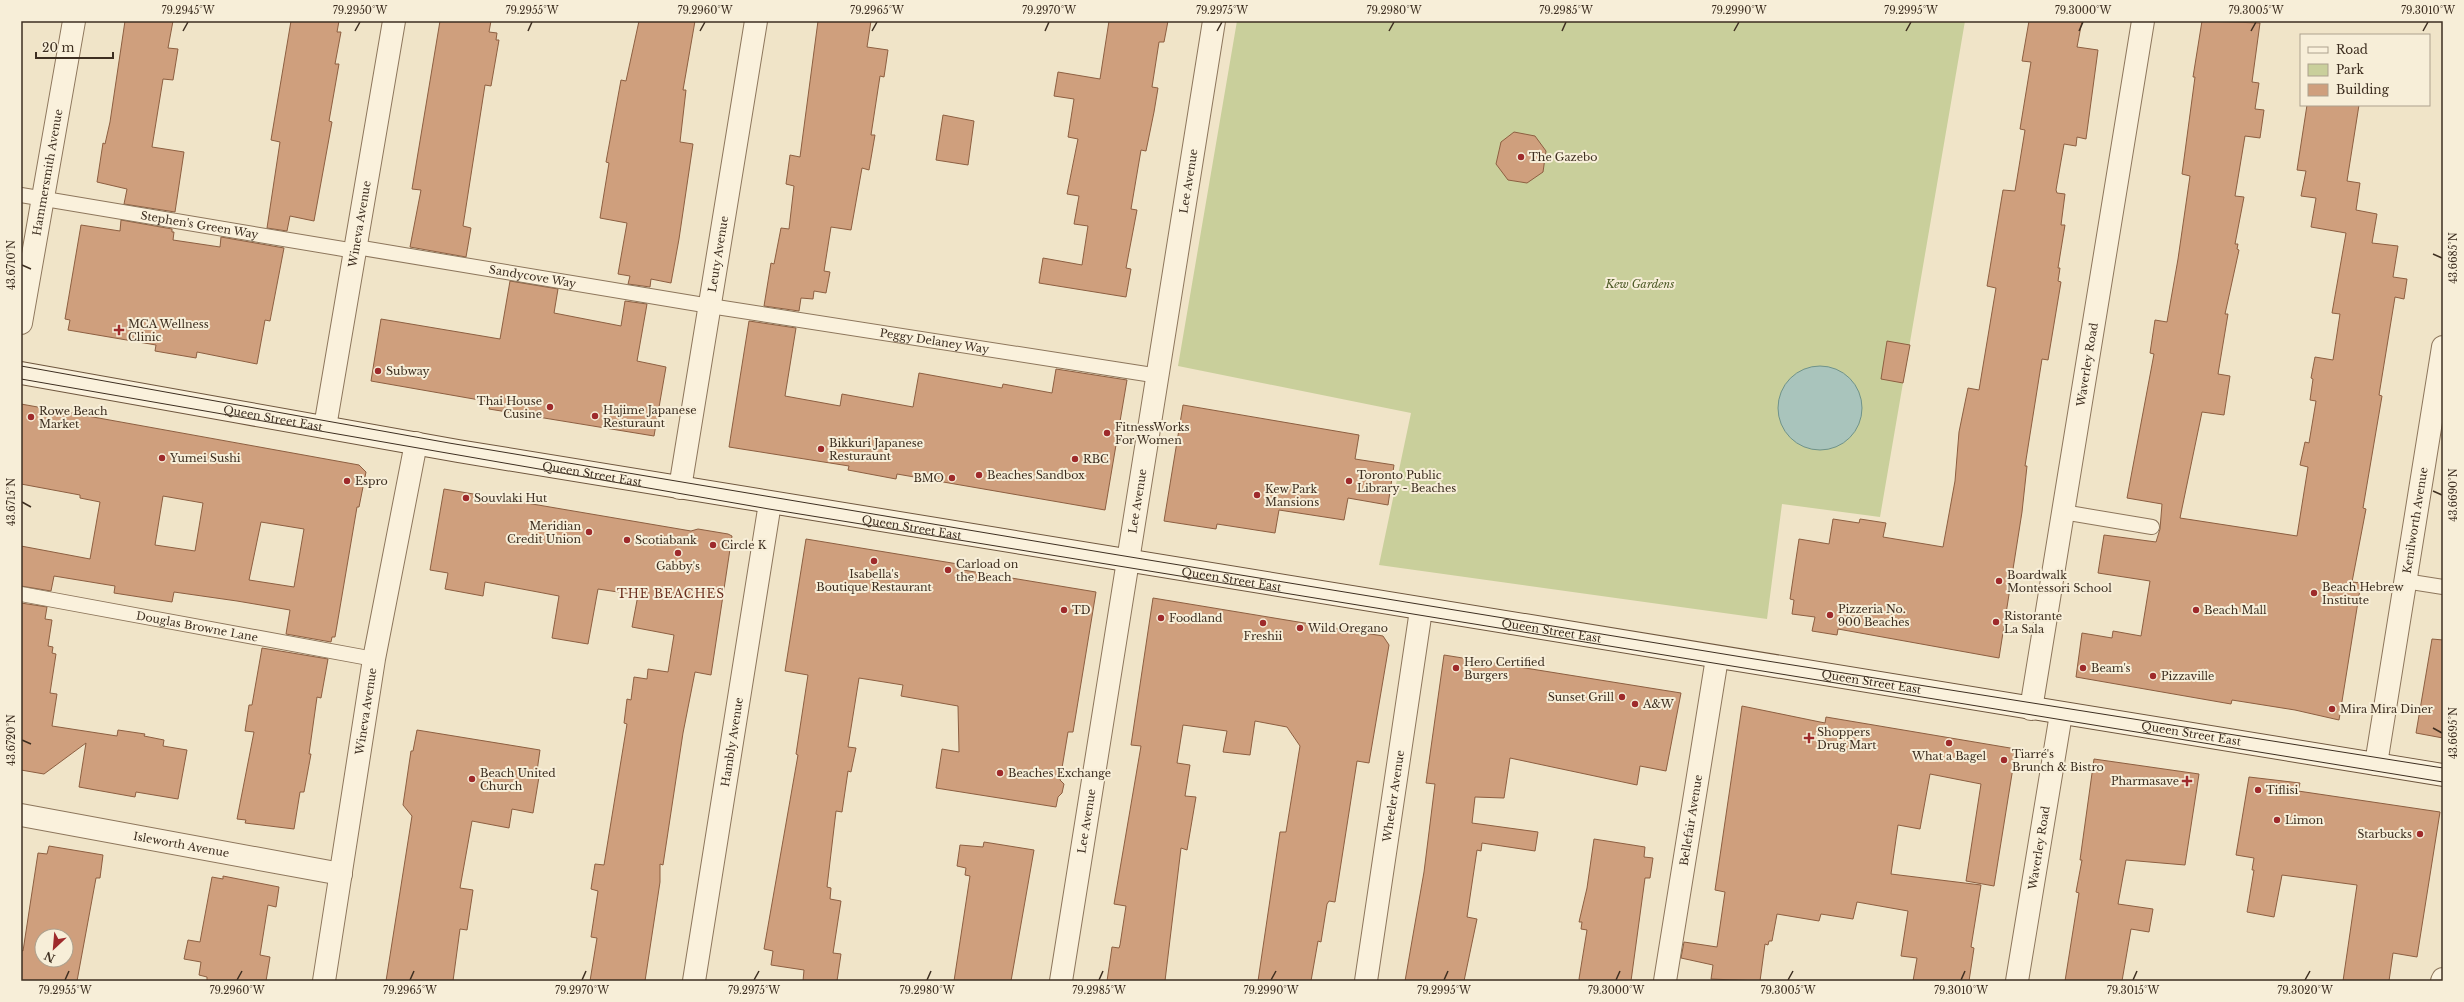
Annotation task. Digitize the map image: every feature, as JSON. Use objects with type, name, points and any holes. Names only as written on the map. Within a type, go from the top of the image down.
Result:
[{"type":"street","name":"Hammersmith Avenue","points":[[21,323],[44,199],[74,21]]},
{"type":"street","name":"Wineva Avenue","points":[[324,427],[356,249],[394,21]]},
{"type":"street","name":"Leuty Avenue","points":[[680,488],[756,21]]},
{"type":"street","name":"Lee Avenue","points":[[1061,981],[1159,376],[1214,21]]},
{"type":"street","name":"Waverley Road","points":[[2031,709],[2143,21]]},
{"type":"street","name":"Kenilworth Avenue","points":[[2376,764],[2443,347]]},
{"type":"street","name":"Queen Street East","points":[[21,373],[416,444],[770,503],[2443,775]]},
{"type":"street","name":"Wineva Avenue","points":[[324,981],[374,659],[416,444]]},
{"type":"street","name":"Hambly Avenue","points":[[694,981],[770,503]]},
{"type":"street","name":"Wheeler Avenue","points":[[1366,981],[1421,610]]},
{"type":"street","name":"Bellefair Avenue","points":[[1665,981],[1717,658]]},
{"type":"street","name":"Waverley Road","points":[[2017,981],[2062,714]]},
{"type":"street","name":"Isleworth Avenue","points":[[21,815],[341,874]]},
{"type":"lane","name":"Stephen's Green Way","points":[[21,195],[356,249]]},
{"type":"lane","name":"Sandycove Way","points":[[356,249],[710,306]]},
{"type":"lane","name":"Peggy Delaney Way","points":[[710,306],[1159,376]]},
{"type":"lane","points":[[2063,512],[2152,527]]},
{"type":"lane","points":[[2405,581],[2443,587]]},
{"type":"lane","name":"Douglas Browne Lane","points":[[21,594],[374,659]]},
{"type":"green space","name":"Kew Gardens","points":[[1237,21],[1965,21],[1880,517],[1782,504],[1767,619],[1379,565],[1411,413],[1178,366]]},
{"type":"water","points":[[1820,366],[1836,369],[1850,378],[1859,392],[1862,408],[1859,424],[1850,438],[1836,447],[1820,450],[1804,447],[1790,438],[1781,424],[1778,408],[1781,392],[1790,378],[1804,369]]},
{"type":"building","points":[[125,21],[173,21],[168,48],[178,49],[173,80],[163,79],[152,147],[184,152],[175,212],[124,204],[127,189],[97,182],[103,143],[105,144],[110,122]]},
{"type":"building","points":[[291,21],[339,21],[337,32],[341,32],[335,64],[339,64],[329,121],[332,122],[314,221],[290,216],[287,231],[267,228],[280,142],[271,140]]},
{"type":"building","points":[[440,21],[491,21],[489,32],[497,33],[496,40],[499,40],[491,86],[485,85],[463,226],[471,228],[466,257],[410,247],[421,190],[412,189]]},
{"type":"building","points":[[639,21],[695,21],[683,90],[686,90],[680,142],[693,144],[679,239],[671,283],[651,279],[650,287],[628,284],[630,276],[618,274],[627,223],[600,218],[609,163],[606,162],[621,80],[626,81]]},
{"type":"building","points":[[818,21],[871,21],[867,47],[888,50],[884,77],[880,76],[871,135],[875,135],[869,170],[862,168],[851,230],[831,227],[824,271],[830,272],[826,293],[814,291],[813,299],[801,298],[799,311],[764,306],[771,263],[774,264],[781,228],[789,229],[794,186],[786,184],[790,155],[800,157]]},
{"type":"building","points":[[1109,21],[1168,21],[1164,42],[1159,42],[1152,87],[1158,88],[1154,112],[1146,151],[1141,150],[1131,209],[1137,210],[1126,268],[1131,269],[1126,297],[1039,283],[1043,258],[1082,265],[1088,226],[1074,224],[1079,196],[1067,194],[1078,139],[1068,137],[1074,99],[1054,96],[1058,72],[1100,79]]},
{"type":"building","points":[[2029,21],[2082,21],[2077,47],[2098,50],[2086,139],[2077,137],[2076,146],[2064,144],[2056,190],[2057,193],[2065,194],[2061,225],[2065,225],[2058,268],[2060,268],[2058,281],[2061,282],[2048,360],[2042,359],[2025,466],[2027,466],[2022,512],[1999,658],[1838,629],[1837,635],[1812,631],[1815,617],[1792,614],[1794,600],[1790,599],[1799,539],[1829,544],[1833,519],[1859,523],[1860,519],[1886,523],[1883,537],[1943,547],[1955,481],[1959,432],[1968,388],[1979,390],[1996,288],[1987,286],[2003,190],[2015,191],[2025,130],[2020,129],[2031,62],[2022,61]]},
{"type":"building","points":[[2202,21],[2260,23],[2252,82],[2259,83],[2255,109],[2264,110],[2260,138],[2245,136],[2235,196],[2244,197],[2235,244],[2238,244],[2237,249],[2239,250],[2225,314],[2228,314],[2218,374],[2230,376],[2224,415],[2202,412],[2180,518],[2297,536],[2308,467],[2300,465],[2305,442],[2309,443],[2316,401],[2310,400],[2313,379],[2311,378],[2315,357],[2333,360],[2340,314],[2332,313],[2346,233],[2311,227],[2316,198],[2301,196],[2306,171],[2297,170],[2307,106],[2359,106],[2347,181],[2360,183],[2356,210],[2377,214],[2372,243],[2398,246],[2393,277],[2407,279],[2404,299],[2395,297],[2379,395],[2382,396],[2363,508],[2366,509],[2352,582],[2361,583],[2339,720],[2295,710],[2232,700],[2231,704],[2076,677],[2082,633],[2112,638],[2113,631],[2141,636],[2150,581],[2098,573],[2104,535],[2156,542],[2160,529],[2162,504],[2127,498],[2154,354],[2150,353],[2155,320],[2167,322],[2178,259],[2190,176],[2182,174],[2195,77],[2193,77]]},
{"type":"building","points":[[943,115],[974,121],[968,165],[936,160]]},
{"type":"building","name":"The Gazebo","points":[[1514,132],[1535,136],[1546,151],[1543,172],[1527,183],[1508,180],[1496,164],[1501,142]]},
{"type":"building","points":[[121,220],[172,229],[172,232],[174,232],[173,240],[220,247],[221,237],[284,248],[270,321],[265,320],[257,364],[197,352],[196,358],[155,351],[156,345],[68,330],[70,320],[65,319],[81,225],[120,231]]},
{"type":"building","points":[[510,281],[558,289],[554,313],[621,326],[625,301],[647,304],[637,361],[666,367],[654,436],[489,409],[491,402],[371,381],[381,319],[500,339]]},
{"type":"building","points":[[749,321],[796,328],[785,396],[840,406],[842,394],[913,407],[919,373],[1002,388],[1003,384],[1052,393],[1056,369],[1127,380],[1105,510],[897,474],[896,479],[848,470],[849,466],[729,447]]},
{"type":"building","points":[[1887,341],[1910,345],[1903,383],[1881,379]]},
{"type":"building","points":[[21,404],[359,465],[366,472],[359,507],[357,507],[335,637],[332,637],[331,642],[286,634],[290,610],[237,601],[174,592],[172,602],[114,593],[115,586],[54,576],[51,591],[21,586],[21,546],[90,559],[100,502],[80,498],[80,495],[21,484]],"holes":[[[163,496],[203,503],[195,551],[155,545]],[[261,522],[304,529],[294,587],[249,580]]]},
{"type":"building","points":[[1183,405],[1359,435],[1355,459],[1394,465],[1388,505],[1348,498],[1344,520],[1279,510],[1275,533],[1217,524],[1216,529],[1164,521]]},
{"type":"building","points":[[444,489],[691,531],[698,529],[732,536],[711,675],[695,672],[683,733],[663,865],[660,864],[660,882],[645,981],[590,981],[597,938],[591,937],[598,891],[591,889],[595,864],[604,865],[627,724],[624,723],[627,699],[631,700],[634,677],[647,679],[648,669],[668,672],[674,635],[632,627],[638,595],[598,589],[588,644],[552,638],[559,596],[485,582],[483,596],[445,589],[448,573],[430,570]]},
{"type":"building","points":[[806,539],[958,564],[957,569],[1096,592],[1073,732],[1068,732],[1060,780],[1064,784],[1062,793],[1058,797],[1056,807],[936,788],[942,749],[959,752],[958,706],[901,696],[903,685],[859,678],[848,747],[856,748],[851,772],[848,771],[842,812],[836,811],[827,887],[831,888],[830,899],[841,901],[833,953],[841,954],[837,981],[803,981],[804,970],[771,965],[773,951],[764,949],[798,755],[796,754],[808,675],[785,671]]},
{"type":"building","points":[[1153,598],[1383,636],[1389,645],[1369,763],[1357,761],[1335,902],[1329,901],[1327,904],[1321,942],[1318,941],[1311,981],[1258,981],[1280,832],[1286,832],[1300,746],[1287,727],[1255,721],[1250,755],[1223,752],[1227,731],[1183,725],[1177,763],[1190,765],[1185,796],[1196,797],[1187,850],[1181,848],[1165,981],[1107,981],[1112,947],[1119,948],[1120,945],[1126,906],[1114,904],[1141,746],[1131,745]]},
{"type":"building","points":[[21,603],[47,607],[45,619],[52,620],[48,646],[53,647],[52,653],[56,654],[50,693],[57,694],[52,726],[117,736],[118,730],[145,734],[144,736],[164,740],[163,746],[187,750],[178,799],[136,792],[135,797],[79,787],[86,743],[44,774],[21,770]]},
{"type":"building","points":[[2432,639],[2443,640],[2443,738],[2416,733]]},
{"type":"building","points":[[262,648],[328,659],[321,698],[317,697],[309,754],[311,754],[304,792],[300,792],[294,829],[245,823],[246,820],[237,819],[254,732],[245,731],[249,705],[252,705]]},
{"type":"building","points":[[1444,655],[1681,693],[1666,771],[1640,766],[1637,785],[1510,758],[1504,798],[1475,797],[1472,823],[1538,832],[1535,851],[1482,843],[1481,851],[1477,850],[1467,917],[1477,919],[1464,981],[1405,981],[1424,872],[1435,784],[1426,783]]},
{"type":"building","points":[[1742,706],[1825,723],[1826,717],[2016,749],[1994,886],[1966,881],[1981,784],[1930,774],[1920,829],[1898,825],[1891,874],[1981,885],[1971,947],[1974,948],[1969,981],[1913,981],[1917,958],[1901,956],[1908,911],[1857,902],[1853,919],[1821,914],[1819,921],[1777,914],[1772,941],[1769,941],[1768,945],[1765,944],[1760,981],[1711,979],[1713,965],[1681,958],[1684,942],[1717,947],[1725,892],[1715,890]]},
{"type":"building","points":[[417,730],[540,750],[537,771],[540,771],[533,813],[512,809],[509,828],[472,821],[460,888],[473,890],[467,930],[460,929],[453,981],[386,981],[412,816],[403,805],[411,751],[413,751]]},
{"type":"building","points":[[2094,759],[2199,774],[2185,865],[2126,860],[2118,904],[2153,909],[2149,932],[2131,929],[2122,981],[2065,981],[2079,893],[2076,892],[2082,860],[2080,860]]},
{"type":"building","points":[[2249,777],[2300,783],[2298,791],[2440,812],[2417,957],[2393,953],[2389,981],[2343,981],[2357,885],[2282,875],[2274,917],[2247,912],[2254,870],[2252,870],[2254,858],[2236,855]]},
{"type":"building","points":[[1594,839],[1645,847],[1644,857],[1653,858],[1650,878],[1645,878],[1631,981],[1580,981],[1579,979],[1587,930],[1581,929],[1582,922],[1579,922],[1587,888]]},
{"type":"building","points":[[984,842],[1034,850],[1011,981],[954,981],[970,876],[965,875],[966,868],[957,866],[960,845],[983,847]]},
{"type":"building","points":[[49,846],[103,855],[100,878],[96,878],[77,981],[21,981],[21,950],[23,951],[38,853],[47,854]]},
{"type":"building","points":[[223,876],[279,887],[276,907],[268,905],[260,955],[270,957],[266,981],[207,981],[207,977],[199,975],[201,962],[184,959],[188,940],[200,942],[212,877],[223,879]]},
{"type":"tram line","points":[[21,366],[449,443],[1106,553],[1742,657],[2443,768]]},
{"type":"tram line","points":[[21,379],[769,509],[2443,782]]},
{"type":"place","name":"The Gazebo","points":[[1521,157]]},
{"type":"place","name":"MCA Wellness Clinic","points":[[119,330]]},
{"type":"place","name":"Subway","points":[[378,371]]},
{"type":"place","name":"Thai House Cusine","points":[[550,407]]},
{"type":"place","name":"Hajime Japanese Resturaunt","points":[[595,416]]},
{"type":"place","name":"Rowe Beach Market","points":[[31,417]]},
{"type":"place","name":"FitnessWorks For Women","points":[[1107,433]]},
{"type":"place","name":"Bikkuri Japanese Resturaunt","points":[[821,449]]},
{"type":"place","name":"Yumei Sushi","points":[[162,458]]},
{"type":"place","name":"RBC","points":[[1075,459]]},
{"type":"place","name":"Beaches Sandbox","points":[[979,475]]},
{"type":"place","name":"BMO","points":[[952,478]]},
{"type":"place","name":"Espro","points":[[347,481]]},
{"type":"place","name":"Toronto Public Library - Beaches","points":[[1349,481]]},
{"type":"place","name":"Kew Park Mansions","points":[[1257,495]]},
{"type":"place","name":"Souvlaki Hut","points":[[466,498]]},
{"type":"place","name":"Meridian Credit Union","points":[[589,532]]},
{"type":"place","name":"Scotiabank","points":[[627,540]]},
{"type":"place","name":"Circle K","points":[[713,545]]},
{"type":"place","name":"Gabby's","points":[[678,553]]},
{"type":"place","name":"Isabella's Boutique Restaurant","points":[[874,561]]},
{"type":"place","name":"Carload on the Beach","points":[[948,570]]},
{"type":"place","name":"Boardwalk Montessori School","points":[[1999,581]]},
{"type":"place","name":"Beach Hebrew Institute","points":[[2314,593]]},
{"type":"place","name":"TD","points":[[1064,610]]},
{"type":"place","name":"Beach Mall","points":[[2196,610]]},
{"type":"place","name":"Pizzeria No. 900 Beaches","points":[[1830,615]]},
{"type":"place","name":"Foodland","points":[[1161,618]]},
{"type":"place","name":"Ristorante La Sala","points":[[1996,622]]},
{"type":"place","name":"Freshii","points":[[1263,623]]},
{"type":"place","name":"Wild Oregano","points":[[1300,628]]},
{"type":"place","name":"Hero Certified Burgers","points":[[1456,668]]},
{"type":"place","name":"Beam's","points":[[2083,668]]},
{"type":"place","name":"Pizzaville","points":[[2153,676]]},
{"type":"place","name":"Sunset Grill","points":[[1622,697]]},
{"type":"place","name":"A&W","points":[[1635,704]]},
{"type":"place","name":"Mira Mira Diner","points":[[2332,709]]},
{"type":"place","name":"Shoppers Drug Mart","points":[[1809,738]]},
{"type":"place","name":"What a Bagel","points":[[1949,743]]},
{"type":"place","name":"Tiarré's Brunch & Bistro","points":[[2004,760]]},
{"type":"place","name":"Beaches Exchange","points":[[1000,773]]},
{"type":"place","name":"Beach United Church","points":[[472,779]]},
{"type":"place","name":"Pharmasave","points":[[2187,781]]},
{"type":"place","name":"Tiflisi","points":[[2258,790]]},
{"type":"place","name":"Limon","points":[[2277,820]]},
{"type":"place","name":"Starbucks","points":[[2420,834]]},
{"type":"district","name":"THE BEACHES","points":[[671,593]]}]
